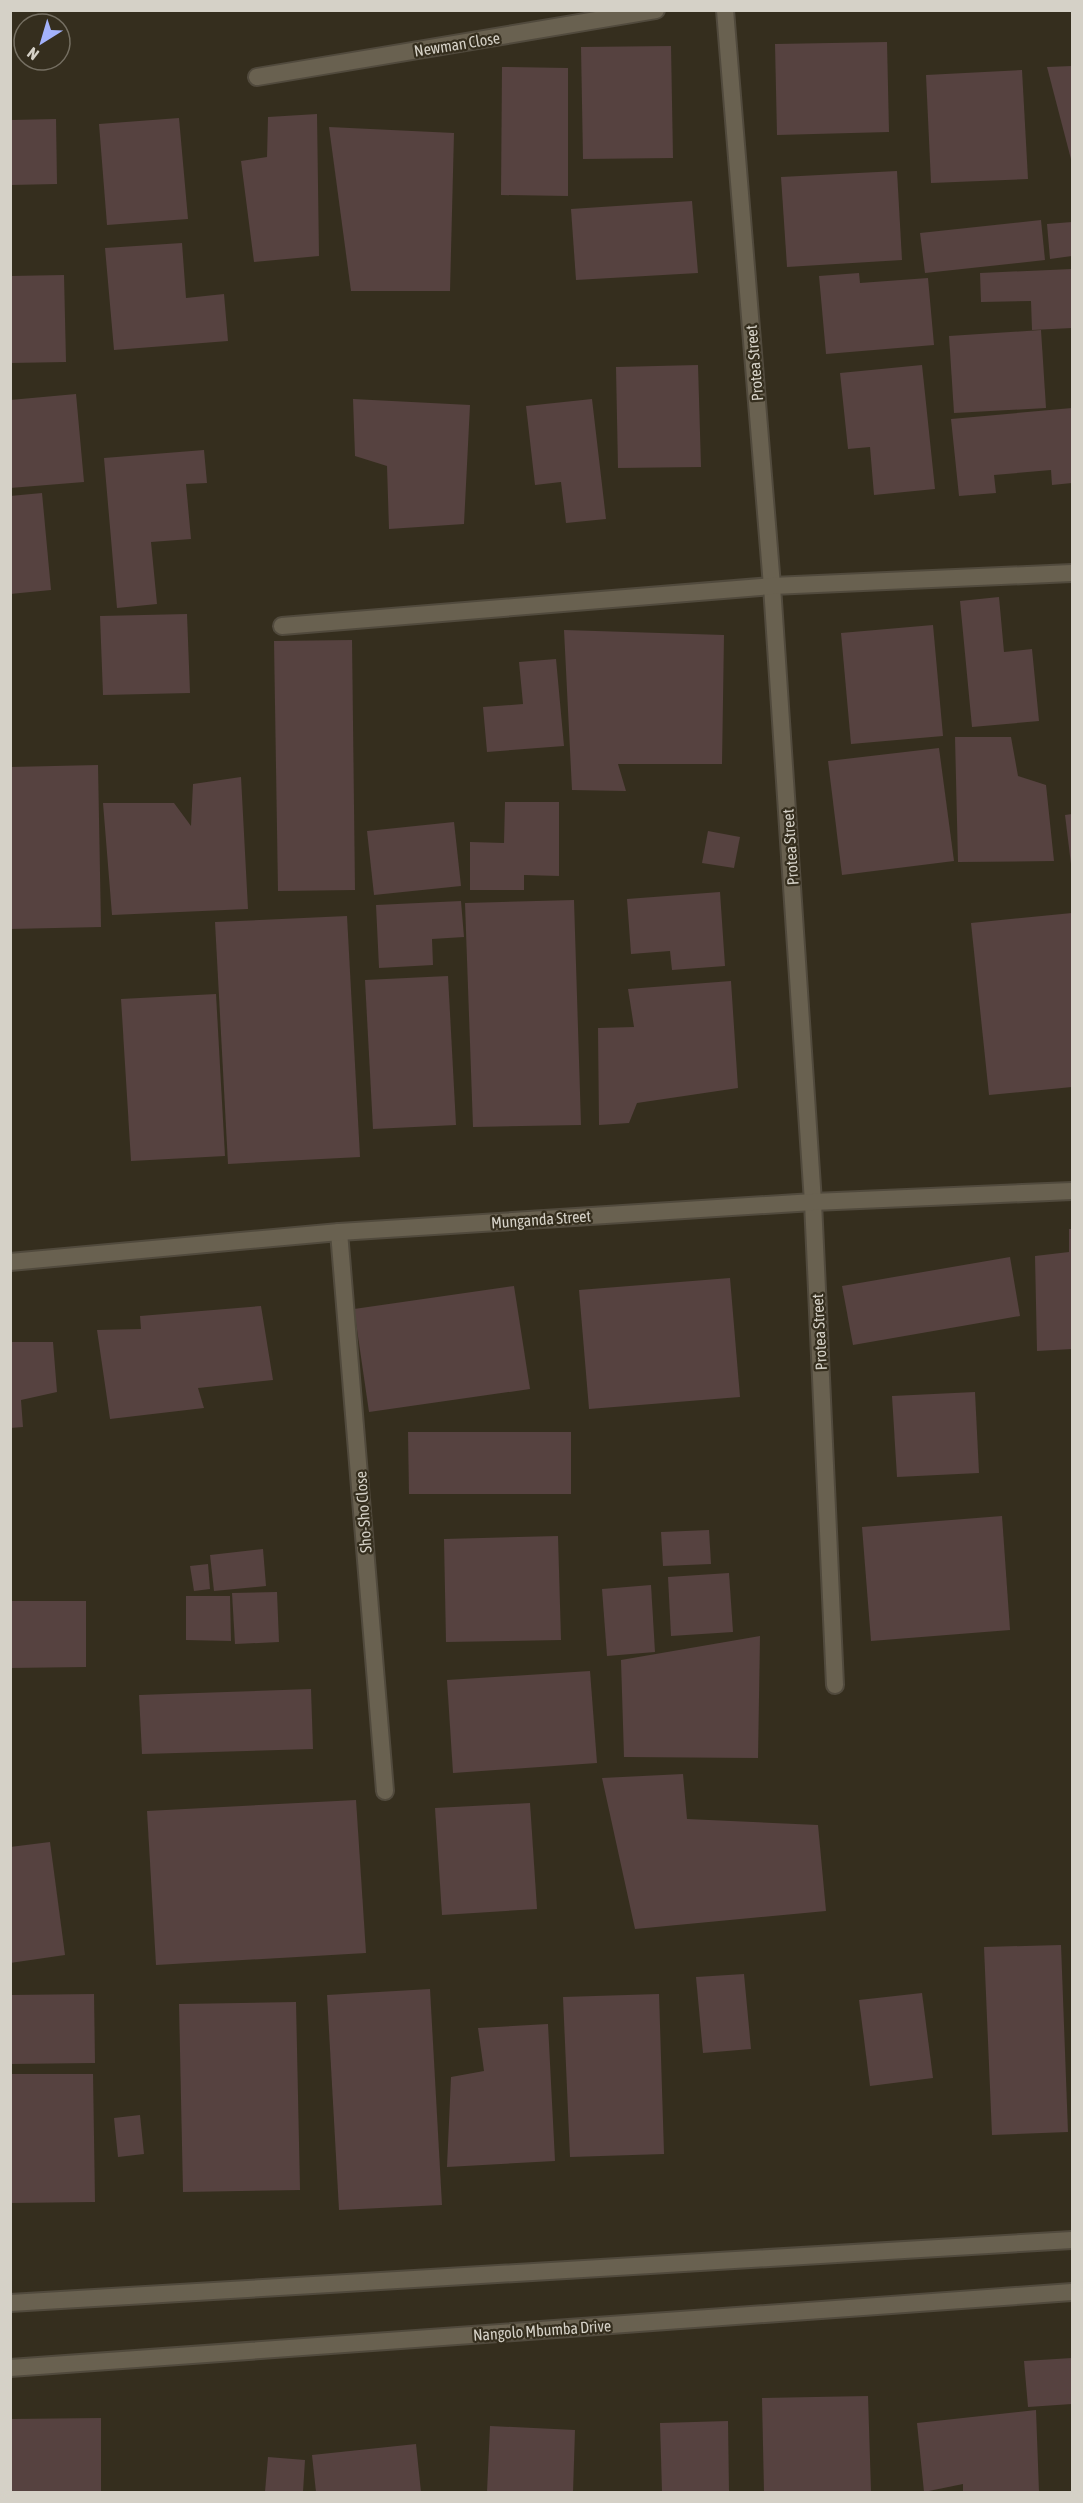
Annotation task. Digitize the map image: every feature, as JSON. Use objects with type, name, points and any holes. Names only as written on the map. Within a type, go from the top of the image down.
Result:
[{"type":"street","name":"Newman Close","points":[[257,77],[656,10]]},
{"type":"street","name":"Protea Street","points":[[725,10],[772,586],[813,1202],[835,1685]]},
{"type":"street","points":[[282,627],[772,586],[1072,573]]},
{"type":"street","name":"Munganda Street","points":[[10,1262],[339,1232],[813,1202],[1072,1191]]},
{"type":"street","name":"Sho-Sho Close","points":[[339,1232],[385,1791]]},
{"type":"street","points":[[10,2303],[1072,2240]]},
{"type":"street","name":"Nangolo Mbumba Drive","points":[[10,2368],[1072,2292]]},
{"type":"building","points":[[887,42],[889,132],[777,135],[775,44]]},
{"type":"building","points":[[671,46],[673,158],[583,159],[581,47]]},
{"type":"building","points":[[1072,66],[1072,163],[1047,67]]},
{"type":"building","points":[[502,67],[568,68],[568,196],[501,195]]},
{"type":"building","points":[[1022,70],[1028,179],[931,183],[926,75]]},
{"type":"building","points":[[317,114],[319,256],[254,262],[241,161],[267,157],[268,117]]},
{"type":"building","points":[[179,118],[188,219],[107,225],[99,124]]},
{"type":"building","points":[[56,119],[57,184],[10,185],[10,120]]},
{"type":"building","points":[[329,127],[454,133],[450,291],[351,291]]},
{"type":"building","points":[[897,171],[902,260],[787,267],[781,177]]},
{"type":"building","points":[[692,201],[698,273],[576,280],[571,209]]},
{"type":"building","points":[[1041,220],[1045,260],[925,273],[920,233]]},
{"type":"building","points":[[1072,222],[1072,256],[1050,259],[1047,224]]},
{"type":"building","points":[[182,243],[186,298],[224,294],[228,341],[114,350],[105,248]]},
{"type":"building","points":[[1072,269],[1072,328],[1032,330],[1031,301],[981,302],[980,273]]},
{"type":"building","points":[[859,273],[860,283],[928,278],[934,345],[826,354],[819,276]]},
{"type":"building","points":[[64,275],[66,362],[10,363],[10,276]]},
{"type":"building","points":[[1041,330],[1046,408],[954,413],[949,336]]},
{"type":"building","points":[[698,365],[701,467],[618,468],[616,367]]},
{"type":"building","points":[[922,365],[935,489],[874,495],[870,447],[848,449],[840,373]]},
{"type":"building","points":[[76,394],[84,482],[10,488],[10,400]]},
{"type":"building","points":[[353,399],[470,405],[464,524],[389,529],[387,466],[355,456]]},
{"type":"building","points":[[592,399],[606,519],[566,523],[561,482],[535,485],[526,406]]},
{"type":"building","points":[[1072,408],[1072,483],[1052,485],[1051,470],[994,475],[996,493],[959,496],[951,419]]},
{"type":"building","points":[[204,450],[207,483],[186,484],[191,539],[151,542],[157,604],[117,608],[104,458]]},
{"type":"building","points":[[42,493],[51,590],[10,594],[10,496]]},
{"type":"building","points":[[999,597],[1004,652],[1032,649],[1039,721],[972,727],[960,601]]},
{"type":"building","points":[[187,614],[190,693],[103,695],[100,616]]},
{"type":"building","points":[[933,625],[943,736],[851,744],[841,633]]},
{"type":"building","points":[[564,630],[724,635],[722,764],[618,764],[626,791],[572,790]]},
{"type":"building","points":[[352,640],[355,890],[278,891],[274,641]]},
{"type":"building","points":[[556,659],[564,746],[487,752],[483,707],[523,704],[519,662]]},
{"type":"building","points":[[955,737],[1011,737],[1018,776],[1046,785],[1054,861],[958,862]]},
{"type":"building","points":[[939,748],[954,861],[842,875],[828,761]]},
{"type":"building","points":[[98,765],[101,927],[10,929],[10,767]]},
{"type":"building","points":[[241,777],[248,909],[112,915],[103,803],[174,803],[191,826],[193,784]]},
{"type":"building","points":[[505,802],[559,802],[559,876],[524,875],[524,890],[470,890],[470,842],[504,843]]},
{"type":"building","points":[[1072,814],[1072,864],[1071,864],[1065,815]]},
{"type":"building","points":[[454,822],[461,886],[374,895],[367,831]]},
{"type":"building","points":[[708,831],[740,837],[734,868],[702,863]]},
{"type":"building","points":[[720,892],[725,966],[672,970],[670,951],[631,954],[627,899]]},
{"type":"building","points":[[574,900],[581,1125],[473,1127],[465,903]]},
{"type":"building","points":[[461,901],[464,937],[432,939],[433,965],[379,968],[376,905]]},
{"type":"building","points":[[1072,913],[1072,1087],[989,1095],[971,923]]},
{"type":"building","points":[[347,916],[360,1157],[228,1164],[215,922]]},
{"type":"building","points":[[448,976],[456,1125],[373,1129],[365,980]]},
{"type":"building","points":[[731,981],[738,1088],[637,1103],[629,1123],[599,1125],[598,1028],[634,1027],[628,989]]},
{"type":"building","points":[[216,994],[225,1156],[131,1161],[121,999]]},
{"type":"building","points":[[1069,1229],[1072,1229],[1072,1349],[1037,1351],[1035,1256],[1069,1252]]},
{"type":"building","points":[[1010,1257],[1020,1316],[853,1345],[842,1286]]},
{"type":"building","points":[[730,1278],[740,1397],[589,1409],[579,1290]]},
{"type":"building","points":[[514,1286],[530,1389],[369,1412],[354,1309]]},
{"type":"building","points":[[261,1306],[273,1380],[198,1388],[204,1408],[110,1419],[97,1330],[141,1329],[140,1316]]},
{"type":"building","points":[[10,1342],[53,1342],[57,1392],[21,1400],[23,1427],[10,1428]]},
{"type":"building","points":[[975,1392],[979,1473],[897,1477],[892,1396]]},
{"type":"building","points":[[408,1432],[571,1432],[571,1494],[409,1494]]},
{"type":"building","points":[[1002,1516],[1010,1630],[871,1641],[862,1527]]},
{"type":"building","points":[[709,1530],[711,1564],[663,1566],[661,1532]]},
{"type":"building","points":[[558,1536],[561,1640],[446,1642],[444,1539]]},
{"type":"building","points":[[263,1549],[266,1586],[214,1591],[210,1555]]},
{"type":"building","points":[[208,1564],[210,1589],[194,1591],[190,1566]]},
{"type":"building","points":[[729,1573],[733,1632],[671,1636],[668,1577]]},
{"type":"building","points":[[651,1585],[655,1652],[607,1656],[602,1589]]},
{"type":"building","points":[[277,1592],[279,1642],[235,1644],[232,1593]]},
{"type":"building","points":[[186,1596],[230,1596],[231,1641],[186,1640]]},
{"type":"building","points":[[10,1601],[86,1601],[86,1667],[10,1668]]},
{"type":"building","points":[[760,1636],[758,1758],[624,1757],[621,1660]]},
{"type":"building","points":[[590,1671],[597,1763],[453,1773],[447,1680]]},
{"type":"building","points":[[311,1689],[313,1749],[142,1754],[139,1695]]},
{"type":"building","points":[[683,1774],[687,1819],[818,1825],[826,1911],[635,1929],[602,1778]]},
{"type":"building","points":[[356,1800],[366,1953],[156,1965],[147,1811]]},
{"type":"building","points":[[530,1803],[537,1909],[442,1915],[435,1808]]},
{"type":"building","points":[[50,1842],[65,1955],[10,1963],[10,1847]]},
{"type":"building","points":[[1061,1945],[1068,2132],[992,2135],[984,1947]]},
{"type":"building","points":[[744,1974],[751,2049],[703,2053],[696,1977]]},
{"type":"building","points":[[430,1989],[442,2205],[339,2210],[327,1995]]},
{"type":"building","points":[[922,1993],[933,2078],[870,2086],[859,2000]]},
{"type":"building","points":[[94,1994],[95,2063],[10,2064],[10,1995]]},
{"type":"building","points":[[659,1994],[664,2154],[570,2157],[563,1997]]},
{"type":"building","points":[[296,2002],[300,2190],[183,2192],[179,2004]]},
{"type":"building","points":[[548,2024],[555,2161],[447,2167],[451,2077],[484,2071],[478,2028]]},
{"type":"building","points":[[10,2074],[93,2074],[95,2202],[10,2203]]},
{"type":"building","points":[[140,2115],[144,2154],[118,2157],[114,2118]]},
{"type":"building","points":[[1072,2358],[1072,2404],[1028,2407],[1024,2361]]},
{"type":"building","points":[[868,2396],[871,2492],[764,2492],[762,2398]]},
{"type":"building","points":[[1036,2410],[1039,2492],[963,2492],[963,2484],[924,2492],[917,2423]]},
{"type":"building","points":[[101,2418],[101,2492],[10,2492],[10,2419]]},
{"type":"building","points":[[728,2421],[729,2492],[662,2492],[660,2423]]},
{"type":"building","points":[[490,2426],[575,2430],[573,2492],[487,2492]]},
{"type":"building","points":[[416,2444],[421,2492],[316,2492],[312,2455]]},
{"type":"building","points":[[268,2457],[305,2460],[303,2492],[265,2492]]}]
